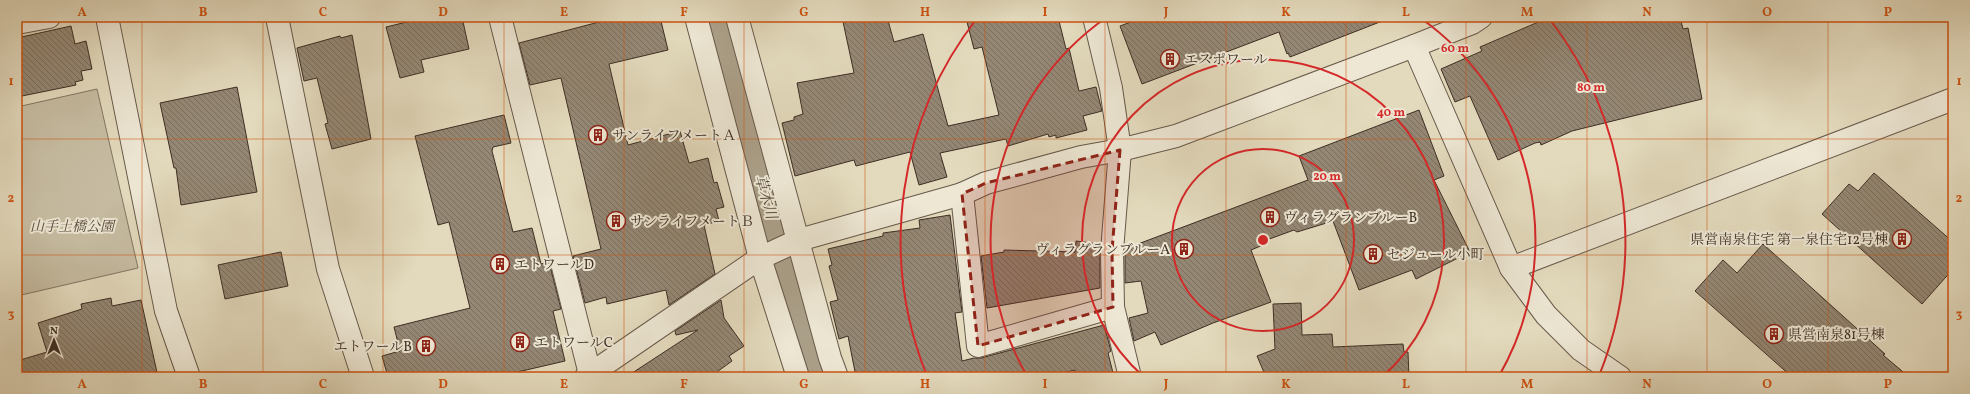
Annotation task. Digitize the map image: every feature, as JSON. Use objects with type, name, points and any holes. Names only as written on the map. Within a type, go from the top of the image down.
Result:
[{"type":"street","points":[[17,23],[48,17]]},
{"type":"street","points":[[107,17],[166,311],[189,377]]},
{"type":"street","points":[[277,17],[328,269],[363,377]]},
{"type":"street","points":[[500,17],[588,376],[765,256],[795,242],[962,194],[986,183],[1081,157],[1120,150],[1176,136],[1414,46],[1472,23],[1481,17]]},
{"type":"street","points":[[696,17],[765,256],[798,377]]},
{"type":"street","points":[[737,17],[795,242],[837,377]]},
{"type":"street","points":[[1094,17],[1111,88],[1120,150],[1112,251],[1114,307],[1130,377]]},
{"type":"street","points":[[1414,46],[1511,268],[1546,315],[1581,350],[1620,377]]},
{"type":"street","points":[[1511,268],[1953,99]]},
{"type":"street","points":[[962,194],[978,346],[1114,307]]},
{"type":"highlighted area","points":[[1120,150],[1112,251],[1113,307],[978,346],[962,194],[986,183]]},
{"type":"green space","name":"山手土橋公園","points":[[97,89],[138,268],[17,296],[17,107]]},
{"type":"building","points":[[414,17],[462,17],[469,49],[421,60],[424,72],[400,78],[386,27],[415,20]]},
{"type":"building","points":[[618,17],[660,17],[668,50],[609,64],[628,145],[680,131],[689,163],[708,158],[714,183],[717,182],[724,207],[716,209],[719,221],[704,225],[715,274],[669,305],[666,290],[607,304],[606,297],[585,303],[573,256],[601,249],[561,78],[530,85],[519,43]]},
{"type":"building","points":[[842,17],[887,17],[894,42],[923,34],[948,126],[999,115],[982,47],[974,49],[967,22],[990,17],[1058,17],[1066,49],[1069,48],[1079,91],[1096,87],[1102,111],[1083,116],[1087,130],[1056,138],[1056,135],[1049,137],[1048,134],[1008,146],[1006,139],[940,153],[947,177],[919,185],[910,152],[856,166],[854,160],[795,176],[782,123],[794,120],[794,117],[803,114],[797,83],[854,73]]},
{"type":"building","name":"エスポワール","points":[[1144,17],[1390,18],[1290,57],[1288,53],[1287,54],[1279,32],[1142,84],[1120,26]]},
{"type":"building","points":[[1550,17],[1680,17],[1683,29],[1688,28],[1702,99],[1572,131],[1541,145],[1540,142],[1535,143],[1498,160],[1470,96],[1455,102],[1441,69],[1482,51],[1480,47]]},
{"type":"building","points":[[71,26],[75,44],[86,41],[92,69],[81,71],[83,80],[75,82],[76,85],[17,97],[17,38]]},
{"type":"building","points":[[352,35],[371,139],[332,149],[325,124],[328,123],[317,78],[304,81],[297,48],[340,36],[341,38]]},
{"type":"building","points":[[237,87],[257,192],[181,205],[176,168],[174,168],[160,103]]},
{"type":"building","points":[[1419,110],[1444,176],[1434,180],[1470,252],[1416,279],[1412,270],[1359,290],[1333,221],[1297,232],[1294,230],[1264,241],[1263,245],[1251,250],[1271,302],[1213,323],[1161,345],[1155,332],[1134,341],[1129,318],[1148,313],[1141,281],[1125,283],[1125,247],[1130,247],[1308,180],[1299,156]]},
{"type":"building","points":[[504,115],[511,143],[493,147],[492,151],[513,232],[532,228],[541,264],[549,262],[561,309],[553,311],[565,361],[496,377],[388,377],[382,356],[400,351],[394,327],[470,308],[449,222],[438,225],[415,136]]},
{"type":"building","name":"県営南泉住宅 第一泉住宅12号棟","points":[[1874,173],[1953,242],[1953,269],[1922,304],[1822,214],[1849,184],[1858,191]]},
{"type":"building","points":[[950,215],[962,312],[955,313],[962,361],[981,358],[1104,325],[1111,351],[1108,353],[1114,377],[1076,377],[1075,370],[1045,377],[856,377],[848,336],[839,339],[830,302],[838,300],[829,266],[832,265],[828,249],[883,236],[883,233],[920,228],[919,220]]},
{"type":"building","points":[[1076,241],[1100,244],[1100,288],[987,308],[981,256],[1004,252],[1004,250],[1075,252]]},
{"type":"building","points":[[1763,244],[1885,354],[1883,355],[1909,377],[1792,377],[1695,291],[1723,260],[1737,273]]},
{"type":"building","points":[[281,252],[288,286],[225,299],[218,265]]},
{"type":"building","points":[[111,298],[112,306],[141,300],[158,377],[17,377],[17,361],[47,352],[38,323],[82,309],[81,304]]},
{"type":"building","points":[[721,300],[724,318],[744,346],[729,356],[732,361],[710,377],[626,377],[698,330],[676,335],[675,331]]},
{"type":"building","points":[[1301,303],[1302,335],[1332,334],[1333,347],[1403,344],[1404,352],[1408,352],[1409,377],[1266,377],[1257,356],[1275,349],[1273,304]]},
{"type":"waterway","name":"草木川","points":[[714,17],[810,353],[820,377]]},
{"type":"place","name":"エスポワール","points":[[1170,59]]},
{"type":"place","name":"サンライフメートＡ","points":[[598,135]]},
{"type":"place","name":"ヴィラグランブルーB","points":[[1270,217]]},
{"type":"place","name":"サンライフメートＢ","points":[[616,221]]},
{"type":"place","name":"県営南泉住宅 第一泉住宅12号棟","points":[[1902,239]]},
{"type":"place","name":"ヴィラグランブルーA","points":[[1184,249]]},
{"type":"place","name":"セジュール小町","points":[[1373,254]]},
{"type":"place","name":"エトワールD","points":[[500,264]]},
{"type":"place","name":"県営南泉81号棟","points":[[1774,334]]},
{"type":"place","name":"エトワールC","points":[[520,342]]},
{"type":"place","name":"エトワールB","points":[[426,346]]}]
